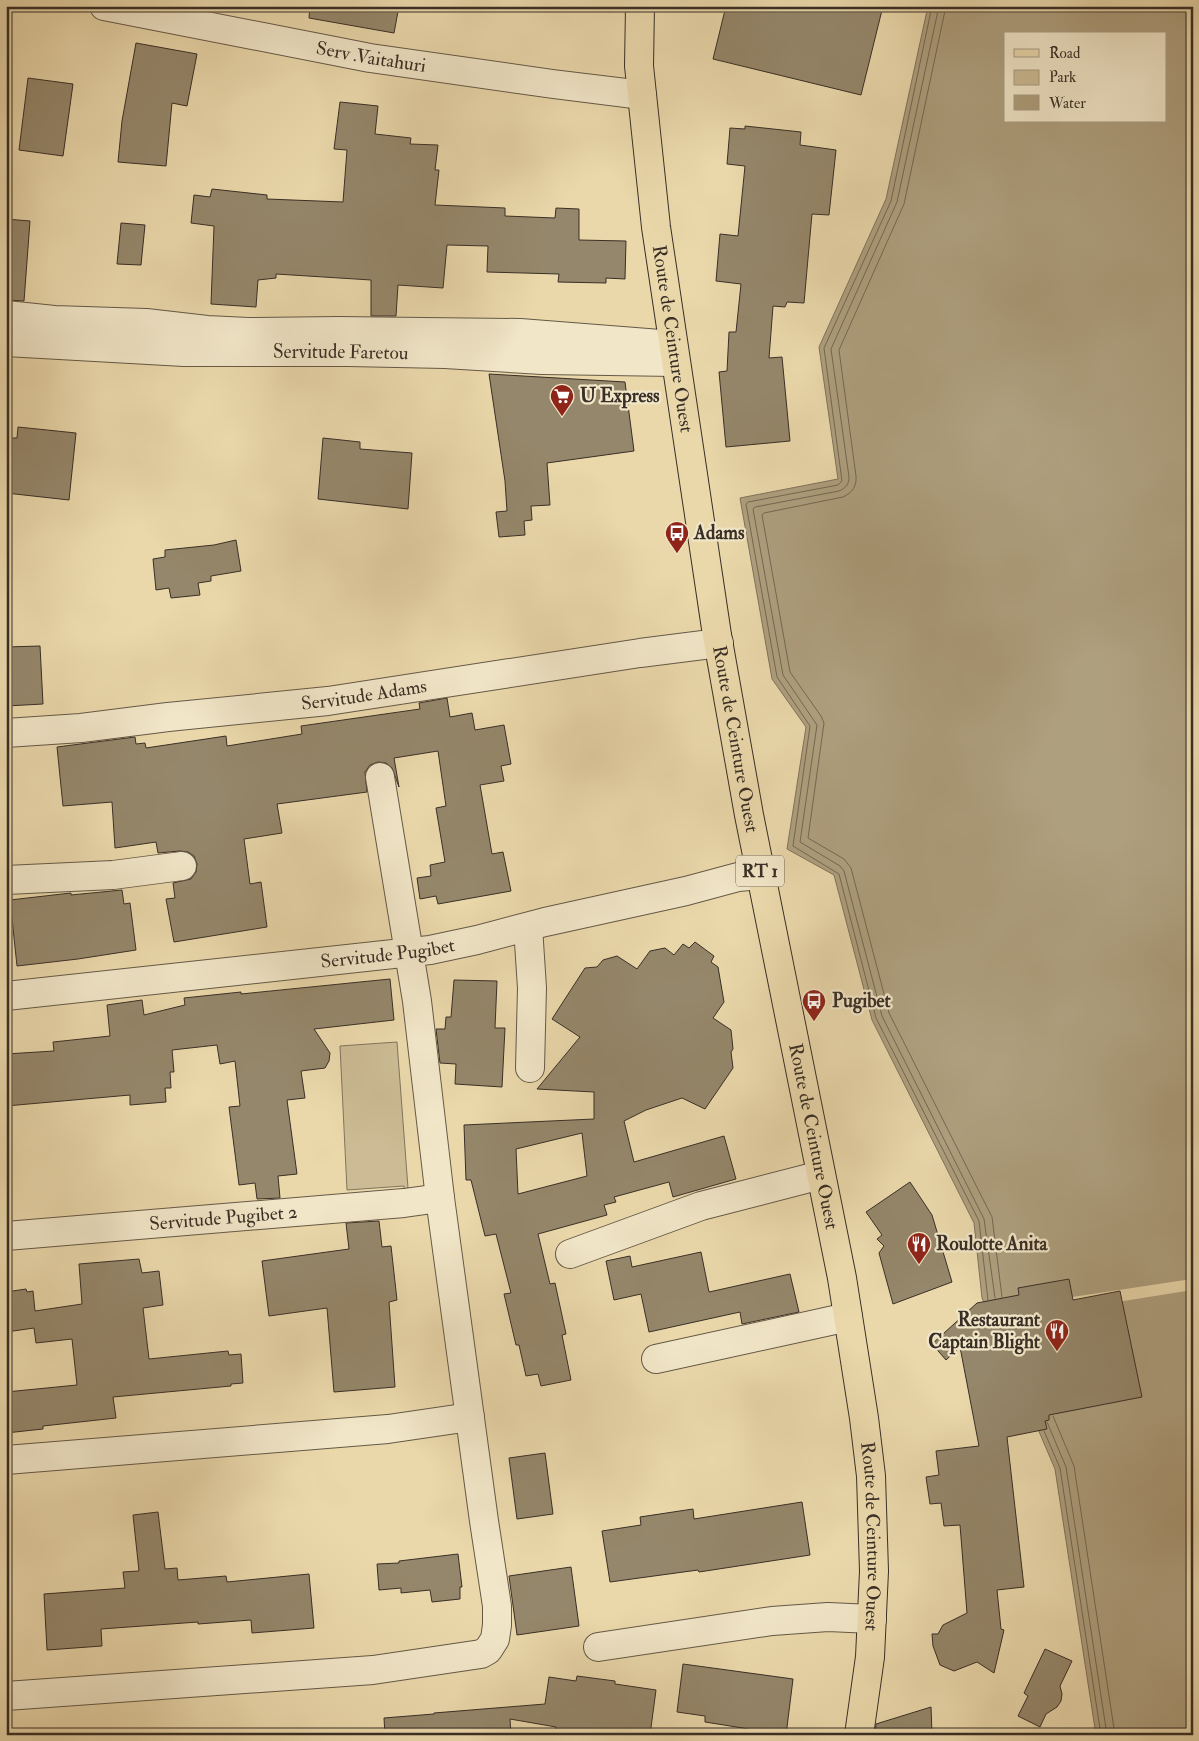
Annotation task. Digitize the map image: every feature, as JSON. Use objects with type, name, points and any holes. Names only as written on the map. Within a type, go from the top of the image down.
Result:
[{"type":"main road","name":"Route de Ceinture Ouest","points":[[640,6],[639,66],[656,227],[719,643],[749,815],[848,1317],[864,1418],[871,1476],[874,1554],[872,1619],[866,1696],[860,1735]]},
{"type":"street","name":"Serv .Vaitahuri","points":[[104,6],[370,58],[642,95]]},
{"type":"street","name":"Servitude Faretou","points":[[6,315],[54,320],[146,323],[207,330],[248,332],[520,333],[674,353]]},
{"type":"street","name":"Servitude Faretou","points":[[6,342],[184,352],[445,354],[542,360],[674,353]]},
{"type":"street","name":"Servitude Adams","points":[[6,733],[81,728],[328,701],[640,653],[719,643]]},
{"type":"street","points":[[6,1696],[373,1670],[482,1654],[488,1650],[495,1639],[497,1606],[440,1198],[418,1010],[380,777]]},
{"type":"street","points":[[6,880],[113,875],[182,866]]},
{"type":"street","name":"Servitude Pugibet","points":[[6,996],[409,953],[477,940],[738,878],[761,875]]},
{"type":"street","points":[[528,927],[532,988],[530,1068]]},
{"type":"street","points":[[570,1254],[701,1206],[821,1175]]},
{"type":"street","name":"Servitude Pugibet 2","points":[[6,1236],[404,1203],[440,1198]]},
{"type":"street","points":[[656,1359],[848,1317]]},
{"type":"street","points":[[6,1460],[388,1429],[470,1417]]},
{"type":"street","points":[[598,1647],[772,1621],[828,1617],[872,1619]]},
{"type":"green space","points":[[397,1042],[408,1188],[404,1189],[404,1186],[347,1190],[340,1046]]},
{"type":"water","points":[[928,6],[1193,6],[1193,1735],[1096,1735],[1055,1469],[982,1298],[974,1223],[872,1020],[834,875],[787,849],[806,727],[772,679],[740,498],[838,479],[819,347],[886,199]]},
{"type":"pier","points":[[1185,1280],[1193,1281],[1193,1292],[1186,1291],[992,1322],[987,1310]]},
{"type":"building","points":[[310,6],[399,6],[394,33],[309,18]]},
{"type":"building","points":[[726,6],[883,6],[861,95],[713,59]]},
{"type":"building","points":[[136,43],[197,54],[187,106],[172,103],[166,166],[118,162],[122,121]]},
{"type":"building","points":[[28,78],[73,84],[63,156],[19,150]]},
{"type":"building","points":[[340,102],[378,106],[375,134],[411,138],[410,144],[438,145],[435,170],[439,170],[435,205],[505,208],[505,216],[555,218],[556,208],[579,209],[579,240],[626,241],[625,279],[606,278],[606,283],[558,282],[559,274],[487,272],[488,246],[447,245],[443,288],[398,285],[396,316],[371,316],[371,280],[276,274],[276,278],[258,280],[256,307],[211,304],[214,226],[191,223],[194,195],[210,197],[212,189],[267,195],[267,199],[343,202],[347,150],[334,149]]},
{"type":"building","points":[[745,126],[801,132],[800,145],[836,150],[829,215],[812,214],[804,303],[787,302],[785,307],[773,306],[769,358],[782,357],[790,441],[726,447],[719,372],[727,371],[729,332],[736,332],[741,284],[716,281],[720,234],[738,236],[745,166],[727,164],[730,128],[745,129]]},
{"type":"building","points":[[6,219],[30,221],[24,301],[6,300]]},
{"type":"building","points":[[121,223],[145,225],[141,265],[117,264]]},
{"type":"building","name":"U Express","points":[[489,374],[625,382],[634,451],[547,463],[550,505],[531,506],[532,520],[524,521],[525,535],[499,537],[496,512],[507,511],[505,481]]},
{"type":"building","points":[[18,427],[76,433],[69,500],[6,493],[6,438],[17,438]]},
{"type":"building","points":[[323,438],[360,442],[360,449],[412,453],[408,509],[318,499]]},
{"type":"building","points":[[236,540],[241,571],[211,576],[211,581],[198,583],[200,595],[171,598],[169,588],[156,590],[153,559],[165,557],[165,550],[214,545]]},
{"type":"building","points":[[40,646],[43,704],[6,706],[6,647]]},
{"type":"building","points":[[447,698],[450,717],[472,713],[475,730],[504,725],[511,764],[501,766],[504,781],[480,785],[492,854],[503,852],[511,891],[438,904],[436,896],[420,899],[417,878],[431,876],[430,865],[445,862],[436,808],[446,806],[438,751],[394,758],[399,787],[392,768],[386,763],[378,762],[370,765],[365,772],[367,792],[277,804],[282,833],[244,839],[250,884],[261,882],[267,927],[174,942],[166,899],[175,898],[173,883],[191,879],[196,872],[197,864],[194,856],[188,852],[180,851],[158,853],[156,842],[115,848],[112,802],[63,806],[57,747],[135,737],[136,744],[145,743],[146,748],[226,736],[227,746],[302,734],[301,726],[420,709],[419,703]]},
{"type":"building","points":[[122,890],[124,904],[130,903],[136,950],[17,966],[10,900],[71,893],[71,895]]},
{"type":"building","points":[[695,942],[714,956],[711,962],[718,967],[724,1002],[713,1018],[731,1030],[733,1068],[705,1109],[682,1098],[646,1110],[624,1121],[634,1162],[724,1136],[736,1179],[673,1197],[669,1182],[614,1197],[616,1202],[604,1205],[607,1215],[538,1234],[550,1284],[555,1283],[566,1334],[562,1335],[571,1380],[541,1386],[538,1374],[526,1376],[519,1345],[516,1345],[504,1294],[511,1293],[496,1234],[485,1236],[471,1180],[466,1180],[464,1125],[594,1119],[594,1092],[537,1089],[580,1037],[552,1019],[585,968],[597,967],[603,960],[617,956],[637,969],[650,951],[665,948],[674,955],[683,944],[689,948]],"holes":[[[582,1133],[587,1176],[518,1194],[516,1149]]]},
{"type":"building","points":[[390,979],[394,1020],[314,1029],[330,1053],[329,1061],[325,1068],[301,1071],[305,1098],[287,1100],[297,1174],[278,1176],[280,1198],[257,1199],[255,1183],[239,1185],[229,1107],[240,1106],[235,1061],[220,1064],[217,1045],[172,1050],[174,1072],[170,1072],[171,1088],[165,1088],[166,1102],[130,1105],[130,1095],[6,1106],[6,1054],[54,1051],[53,1042],[110,1036],[107,1005],[142,1000],[144,1015],[185,1005],[184,998]]},
{"type":"building","points":[[454,980],[497,981],[495,1028],[505,1028],[502,1087],[455,1084],[456,1064],[440,1063],[436,1029],[445,1029],[446,1017],[451,1017]]},
{"type":"building","points":[[910,1182],[932,1215],[952,1282],[893,1304],[879,1253],[884,1246],[877,1239],[882,1235],[866,1212]]},
{"type":"building","points":[[379,1221],[382,1247],[391,1246],[397,1300],[389,1302],[395,1387],[334,1392],[327,1308],[269,1316],[262,1261],[349,1249],[346,1223]]},
{"type":"building","points":[[701,1252],[709,1292],[790,1274],[799,1312],[742,1324],[740,1312],[649,1332],[641,1294],[614,1300],[606,1261],[630,1256],[632,1267]]},
{"type":"building","points":[[139,1259],[142,1273],[159,1271],[163,1305],[143,1308],[149,1359],[228,1351],[229,1355],[241,1354],[243,1383],[231,1384],[231,1386],[113,1397],[116,1418],[43,1426],[43,1429],[6,1433],[6,1392],[77,1385],[72,1339],[36,1343],[34,1328],[6,1332],[6,1292],[26,1289],[27,1292],[33,1291],[35,1311],[82,1304],[79,1264]]},
{"type":"building","points":[[1069,1279],[1073,1300],[1120,1291],[1142,1397],[1049,1415],[1049,1420],[1045,1421],[1047,1429],[1007,1437],[1024,1587],[997,1590],[1001,1629],[1004,1630],[994,1673],[977,1662],[954,1671],[940,1665],[933,1646],[932,1634],[938,1634],[943,1625],[967,1613],[960,1525],[944,1526],[941,1503],[930,1504],[926,1477],[939,1475],[936,1451],[979,1446],[960,1347],[946,1360],[932,1344],[977,1303],[1019,1295],[1018,1288]]},
{"type":"building","points":[[545,1453],[553,1514],[517,1519],[509,1458]]},
{"type":"building","points":[[802,1502],[810,1555],[699,1572],[698,1570],[610,1582],[602,1531],[641,1525],[640,1517],[693,1509],[694,1519]]},
{"type":"building","points":[[158,1512],[165,1569],[177,1568],[178,1580],[226,1576],[227,1582],[309,1574],[314,1628],[252,1633],[251,1620],[101,1629],[102,1646],[47,1650],[44,1594],[125,1588],[123,1572],[139,1571],[133,1515]]},
{"type":"building","points":[[458,1554],[462,1587],[460,1587],[460,1599],[432,1602],[430,1590],[401,1593],[401,1588],[379,1590],[377,1564],[399,1563],[399,1561]]},
{"type":"building","points":[[571,1567],[579,1626],[517,1635],[509,1576]]},
{"type":"building","points":[[1045,1649],[1072,1661],[1060,1686],[1061,1701],[1057,1707],[1046,1714],[1040,1727],[1018,1716],[1028,1696],[1024,1693]]},
{"type":"building","points":[[683,1664],[793,1679],[786,1735],[749,1732],[749,1729],[705,1722],[705,1716],[677,1712]]},
{"type":"building","points":[[577,1676],[615,1681],[615,1684],[656,1690],[650,1735],[555,1735],[556,1727],[510,1719],[511,1735],[385,1735],[384,1718],[545,1704],[549,1677],[576,1681]]},
{"type":"building","points":[[931,1707],[932,1734],[875,1735],[876,1724]]},
{"type":"place","name":"U Express","points":[[562,417]]},
{"type":"place","name":"Adams","points":[[677,554]]},
{"type":"place","name":"Pugibet","points":[[814,1022]]},
{"type":"place","name":"Roulotte Anita","points":[[919,1265]]},
{"type":"place","name":"Restaurant Captain Blight","points":[[1057,1352]]}]
